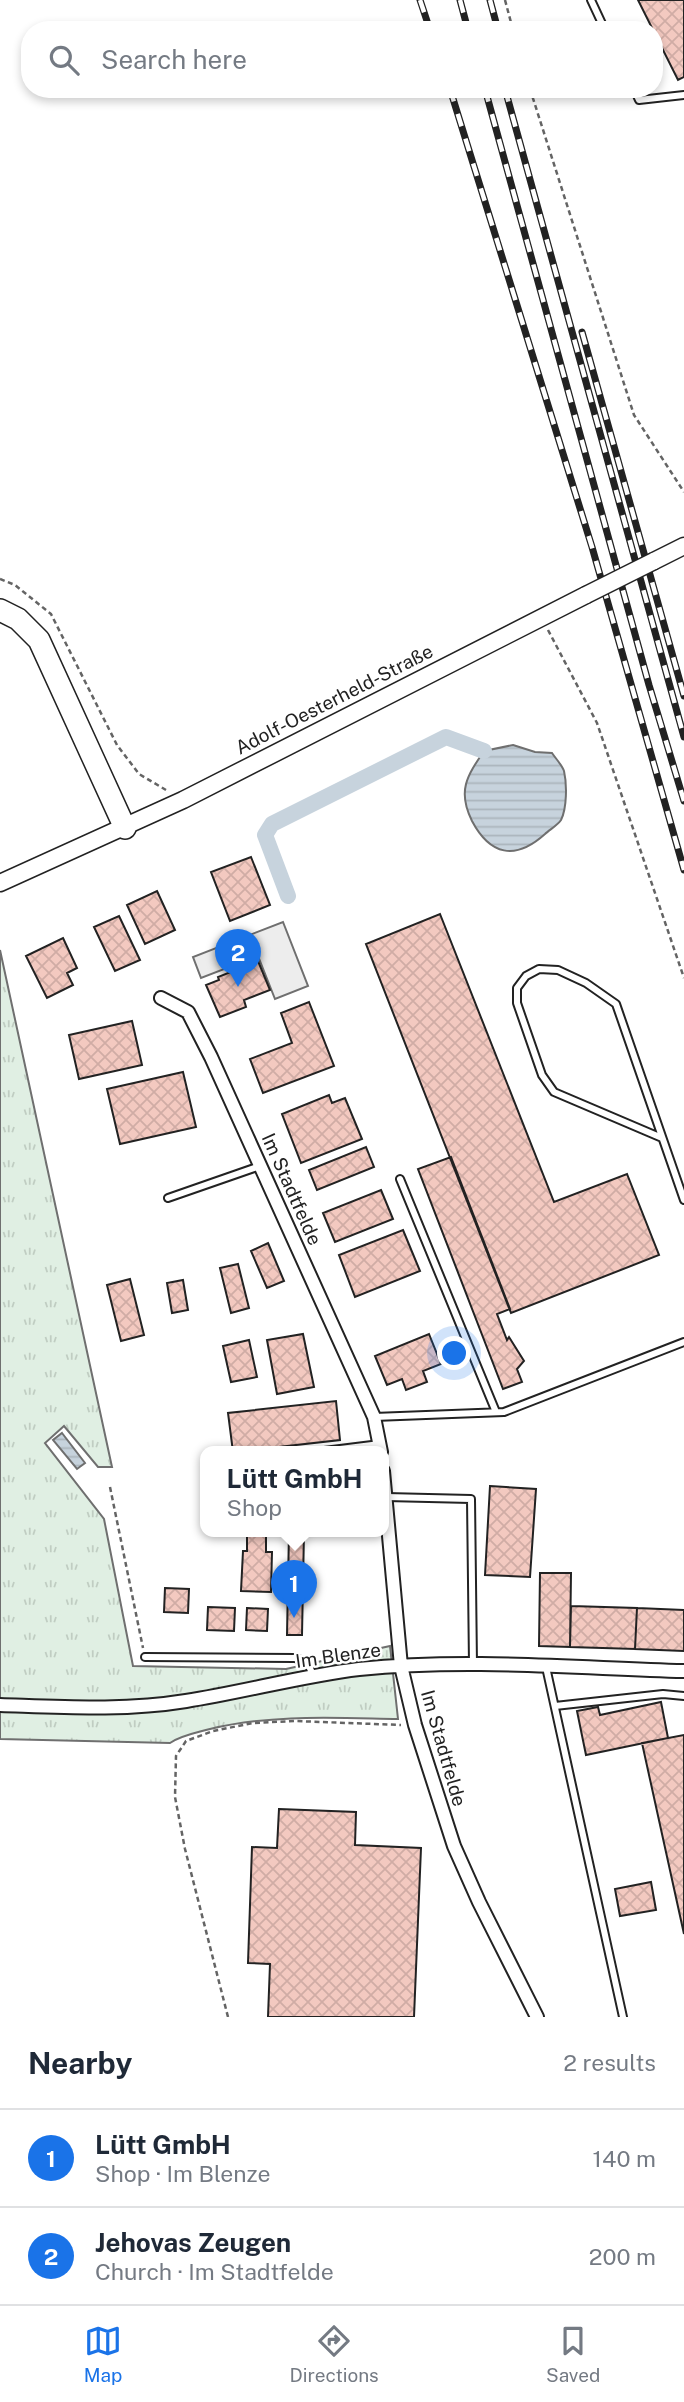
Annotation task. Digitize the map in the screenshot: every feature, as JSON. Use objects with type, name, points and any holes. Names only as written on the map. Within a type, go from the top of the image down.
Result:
[{"type":"main road","points":[[0,610],[18,619],[39,640],[125,828]]},
{"type":"street","name":"Adolf-Oesterheld-Straße","points":[[0,883],[183,800],[684,546]]},
{"type":"street","name":"Im Stadtfelde","points":[[161,998],[188,1012],[373,1417],[380,1446]]},
{"type":"street","name":"Im Stadtfelde","points":[[389,1531],[401,1666],[415,1726],[454,1846],[537,2017]]},
{"type":"street","name":"Im Blenze","points":[[0,1705],[136,1707],[185,1702],[356,1670],[401,1666],[473,1664],[684,1671]]},
{"type":"lane","points":[[590,0],[600,21]]},
{"type":"lane","points":[[663,97],[684,95]]},
{"type":"lane","points":[[638,98],[657,98]]},
{"type":"lane","points":[[662,1138],[554,1092],[542,1075],[517,1003],[517,988],[526,976],[539,969],[558,970],[586,983],[616,1004],[684,1200]]},
{"type":"lane","points":[[168,1199],[260,1166]]},
{"type":"lane","points":[[400,1179],[496,1412]]},
{"type":"lane","points":[[373,1417],[504,1412],[684,1342]]},
{"type":"lane","points":[[389,1497],[471,1499],[473,1664]]},
{"type":"lane","points":[[145,1657],[295,1658],[307,1662],[314,1677]]},
{"type":"lane","points":[[546,1667],[623,2017]]},
{"type":"lane","points":[[555,1706],[663,1694],[684,1696]]},
{"type":"path","points":[[505,0],[511,21]]},
{"type":"path","points":[[533,98],[634,415],[684,492]]},
{"type":"path","points":[[0,579],[15,585],[51,614],[117,745],[139,774],[183,800]]},
{"type":"path","points":[[547,629],[597,723],[684,978]]},
{"type":"path","points":[[110,1487],[145,1657]]},
{"type":"path","points":[[228,2017],[174,1797],[176,1756],[186,1741],[213,1731],[253,1723],[295,1720],[415,1726]]},
{"type":"green space","points":[[0,950],[112,1467],[98,1467],[64,1426],[45,1443],[104,1519],[133,1666],[286,1669],[390,1646],[398,1719],[304,1718],[257,1721],[210,1729],[170,1743],[0,1739]]},
{"type":"shaded area","points":[[513,745],[535,752],[552,753],[564,771],[566,789],[560,822],[534,843],[513,851],[495,847],[479,832],[468,810],[465,792],[469,776],[484,751]]},
{"type":"shaded area","points":[[283,922],[308,986],[275,999],[258,956],[201,978],[193,957]]},
{"type":"shaded area","points":[[62,1433],[85,1463],[77,1469],[53,1440]]},
{"type":"building","points":[[638,0],[684,0],[684,77],[678,80],[663,50],[663,21],[648,21]]},
{"type":"building","points":[[251,857],[270,905],[230,921],[211,872]]},
{"type":"building","points":[[157,891],[175,930],[145,944],[127,905]]},
{"type":"building","points":[[440,914],[554,1202],[627,1174],[659,1255],[511,1313],[366,944]]},
{"type":"building","points":[[119,916],[140,960],[115,971],[94,927]]},
{"type":"building","points":[[63,938],[77,968],[67,973],[73,985],[47,998],[26,956]]},
{"type":"building","points":[[258,961],[270,990],[244,1000],[246,1007],[220,1017],[206,985],[219,980],[218,977]]},
{"type":"building","points":[[309,1002],[334,1066],[263,1093],[250,1059],[292,1043],[281,1013]]},
{"type":"building","points":[[132,1021],[142,1065],[79,1079],[69,1035]]},
{"type":"building","points":[[183,1072],[196,1127],[120,1144],[107,1089]]},
{"type":"building","points":[[329,1095],[332,1103],[345,1098],[362,1139],[301,1163],[282,1114]]},
{"type":"building","points":[[366,1147],[374,1167],[317,1190],[309,1170]]},
{"type":"building","points":[[451,1157],[510,1309],[497,1314],[507,1340],[509,1337],[524,1361],[517,1369],[522,1382],[503,1389],[418,1169]]},
{"type":"building","points":[[381,1190],[393,1219],[335,1242],[323,1213]]},
{"type":"building","points":[[403,1230],[420,1271],[355,1297],[339,1255]]},
{"type":"building","points":[[268,1243],[284,1281],[267,1288],[251,1251]]},
{"type":"building","points":[[238,1264],[249,1308],[231,1313],[220,1268]]},
{"type":"building","points":[[130,1279],[144,1335],[121,1341],[107,1285]]},
{"type":"building","points":[[183,1280],[188,1310],[172,1313],[167,1283]]},
{"type":"building","points":[[303,1334],[314,1387],[277,1394],[267,1340]]},
{"type":"building","points":[[429,1334],[441,1364],[423,1371],[427,1382],[406,1390],[402,1379],[387,1385],[375,1356]]},
{"type":"building","points":[[249,1340],[257,1377],[231,1382],[223,1346]]},
{"type":"building","points":[[336,1401],[340,1440],[286,1446],[232,1446],[228,1413]]},
{"type":"building","points":[[490,1486],[536,1489],[530,1577],[485,1575]]},
{"type":"building","points":[[247,1537],[266,1537],[266,1552],[272,1552],[271,1592],[241,1591],[243,1551],[247,1551]]},
{"type":"building","points":[[289,1537],[304,1537],[302,1635],[287,1635]]},
{"type":"building","points":[[540,1573],[571,1573],[570,1647],[539,1646]]},
{"type":"building","points":[[165,1588],[189,1589],[188,1613],[164,1612]]},
{"type":"building","points":[[571,1606],[637,1608],[635,1649],[570,1647]]},
{"type":"building","points":[[208,1607],[235,1608],[234,1631],[207,1630]]},
{"type":"building","points":[[247,1608],[268,1609],[267,1631],[246,1630]]},
{"type":"building","points":[[637,1608],[684,1610],[684,1651],[635,1649]]},
{"type":"building","points":[[661,1702],[668,1738],[586,1755],[577,1711],[598,1707],[600,1715]]},
{"type":"building","points":[[684,1735],[684,1934],[642,1743]]},
{"type":"building","points":[[279,1809],[356,1812],[355,1845],[421,1848],[414,2017],[268,2017],[270,1964],[248,1963],[252,1847],[277,1848]]},
{"type":"building","points":[[651,1882],[656,1910],[620,1916],[615,1889]]},
{"type":"waterway","points":[[288,896],[265,835],[272,824],[446,737],[484,751]]},
{"type":"railway","points":[[420,0],[427,21]]},
{"type":"railway","points":[[460,0],[466,21]]},
{"type":"railway","points":[[490,0],[496,21]]},
{"type":"railway","points":[[453,98],[592,547],[684,870]]},
{"type":"railway","points":[[487,98],[649,685],[684,801]]},
{"type":"railway","points":[[507,98],[684,737]]},
{"type":"railway","points":[[582,332],[684,696]]},
{"type":"place","name":"Jehovas Zeugen","points":[[238,987]]},
{"type":"place","name":"Lütt GmbH","points":[[294,1618]]}]
